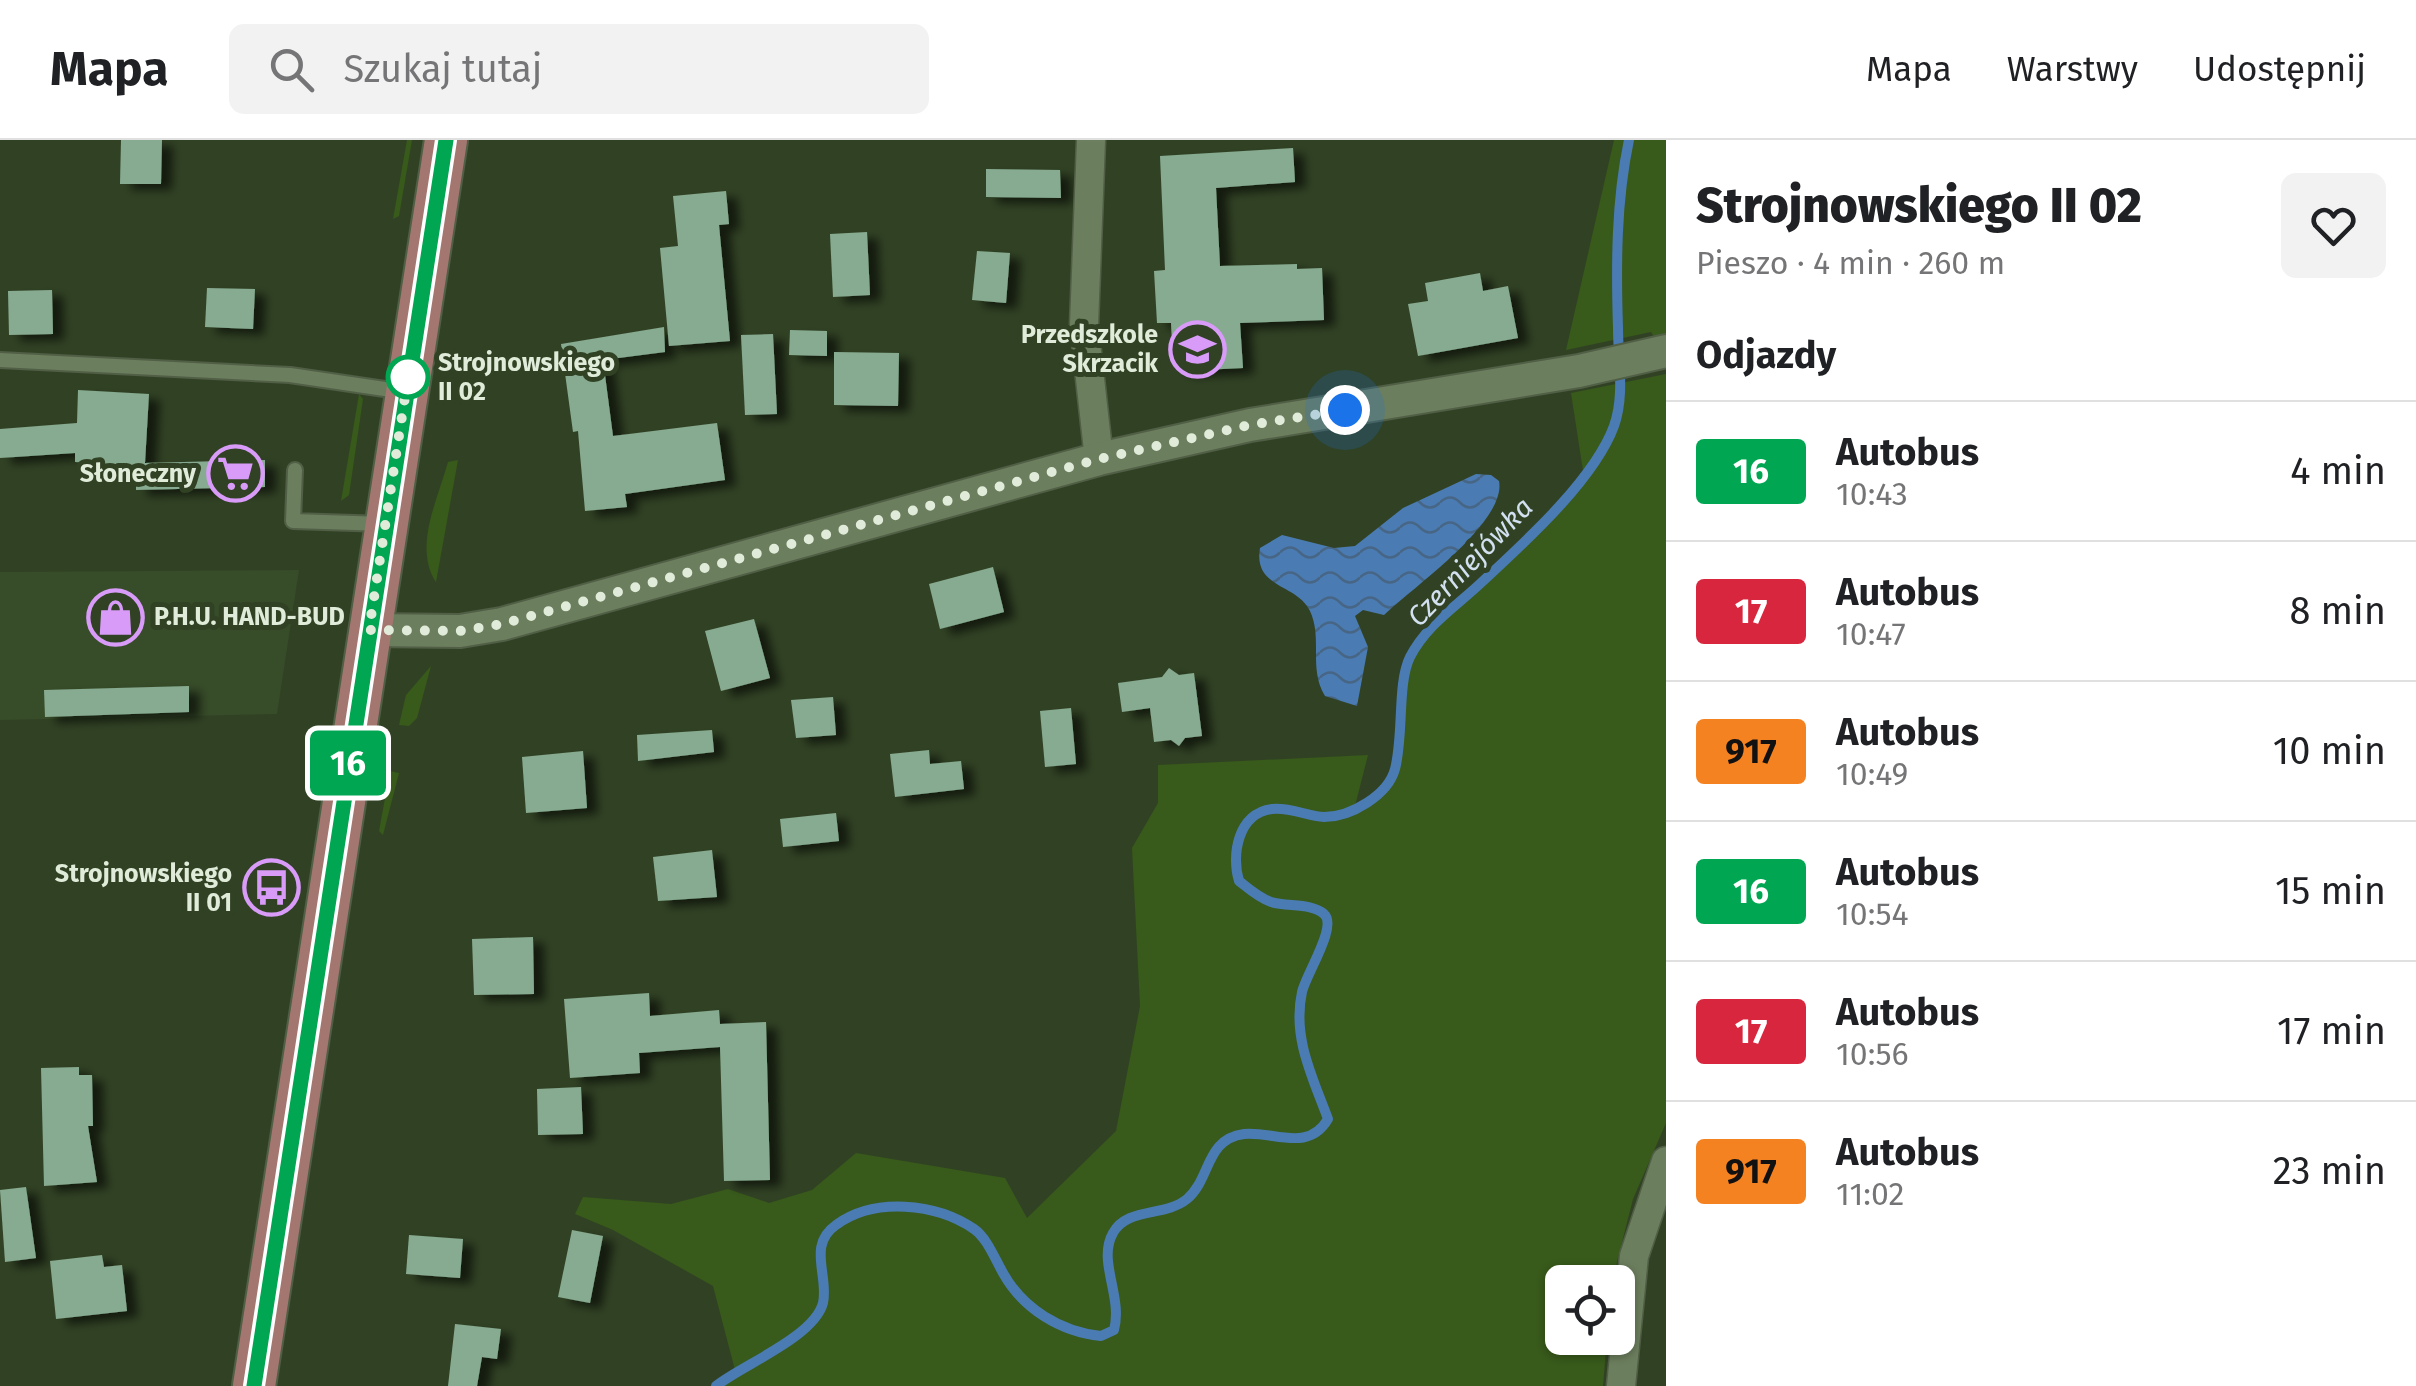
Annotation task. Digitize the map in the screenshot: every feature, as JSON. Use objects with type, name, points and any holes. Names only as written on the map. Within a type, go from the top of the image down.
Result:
[{"type":"main road","points":[[254,1386],[446,140]]},
{"type":"street","points":[[1091,140],[1084,325],[1099,459]]},
{"type":"street","points":[[369,630],[460,631],[502,624],[1099,459],[1250,425],[1579,371],[1661,353]]},
{"type":"street","points":[[1621,1386],[1634,1256],[1666,1160]]},
{"type":"lane","points":[[0,360],[290,375],[405,392]]},
{"type":"lane","points":[[295,470],[293,521],[385,524]]},
{"type":"shaded area","points":[[407,140],[412,140],[399,216],[393,219]]},
{"type":"shaded area","points":[[1614,140],[1666,140],[1666,356],[1651,332],[1566,350]]},
{"type":"shaded area","points":[[1666,374],[1666,1123],[1633,1199],[1616,1265],[1545,1265],[1545,1355],[1606,1355],[1603,1386],[716,1386],[735,1370],[713,1286],[613,1230],[575,1214],[583,1197],[671,1204],[728,1189],[769,1203],[812,1190],[856,1153],[1005,1178],[1027,1218],[1116,1131],[1140,1006],[1132,848],[1158,803],[1158,765],[1368,755],[1354,810],[1376,795],[1397,762],[1403,684],[1413,652],[1425,635],[1584,477],[1571,393]]},
{"type":"shaded area","points":[[359,394],[363,399],[349,495],[341,501]]},
{"type":"shaded area","points":[[458,460],[436,582],[427,554],[427,538],[448,462]]},
{"type":"shaded area","points":[[299,570],[277,714],[0,720],[0,572]]},
{"type":"shaded area","points":[[431,666],[417,718],[409,726],[399,725],[406,695]]},
{"type":"shaded area","points":[[390,771],[399,773],[383,835],[379,831]]},
{"type":"water","points":[[1476,474],[1491,475],[1499,481],[1498,497],[1488,515],[1455,553],[1384,615],[1363,610],[1355,616],[1368,647],[1357,706],[1325,696],[1317,675],[1310,611],[1296,595],[1269,579],[1260,561],[1260,548],[1282,535],[1334,548],[1355,546],[1403,508]]},
{"type":"building","points":[[121,140],[162,140],[161,184],[120,184]]},
{"type":"building","points":[[1293,148],[1295,182],[1216,188],[1220,266],[1297,264],[1297,269],[1322,268],[1324,320],[1240,323],[1243,368],[1182,371],[1173,363],[1171,323],[1157,323],[1154,271],[1165,270],[1160,156]]},
{"type":"building","points":[[986,169],[1060,170],[1061,198],[986,197]]},
{"type":"building","points":[[726,191],[729,224],[719,225],[730,341],[669,346],[660,248],[678,246],[673,196]]},
{"type":"building","points":[[867,232],[870,295],[833,297],[830,234]]},
{"type":"building","points":[[977,251],[1010,253],[1006,303],[972,300]]},
{"type":"building","points":[[1480,273],[1483,291],[1508,286],[1518,338],[1418,356],[1408,304],[1428,301],[1425,283]]},
{"type":"building","points":[[207,288],[255,289],[253,329],[205,327]]},
{"type":"building","points":[[52,290],[53,334],[9,335],[8,291]]},
{"type":"building","points":[[664,327],[665,352],[603,360],[613,436],[717,423],[725,480],[625,494],[627,507],[585,511],[578,431],[573,432],[561,344]]},
{"type":"building","points":[[790,330],[827,331],[827,356],[789,355]]},
{"type":"building","points":[[773,334],[777,414],[745,415],[741,335]]},
{"type":"building","points":[[834,352],[899,353],[898,406],[834,405]]},
{"type":"building","points":[[78,390],[149,394],[145,463],[265,460],[265,487],[136,490],[136,465],[75,462],[75,453],[0,458],[0,429],[77,423]]},
{"type":"building","points":[[993,567],[1004,612],[940,629],[929,584]]},
{"type":"building","points":[[754,619],[770,678],[721,691],[705,631]]},
{"type":"building","points":[[1169,668],[1179,675],[1194,673],[1202,736],[1185,738],[1179,746],[1171,740],[1154,742],[1150,708],[1122,712],[1118,683],[1162,677]]},
{"type":"building","points":[[189,686],[189,712],[45,717],[44,690]]},
{"type":"building","points":[[833,697],[836,735],[796,738],[791,700]]},
{"type":"building","points":[[1071,708],[1076,764],[1045,767],[1040,711]]},
{"type":"building","points":[[712,730],[714,752],[638,761],[637,735]]},
{"type":"building","points":[[929,750],[930,764],[961,761],[964,789],[895,797],[890,754]]},
{"type":"building","points":[[583,751],[587,808],[526,813],[522,757]]},
{"type":"building","points":[[836,813],[839,841],[783,847],[780,819]]},
{"type":"building","points":[[712,850],[717,897],[658,901],[653,857]]},
{"type":"building","points":[[533,937],[534,994],[474,995],[472,939]]},
{"type":"building","points":[[649,993],[650,1016],[719,1010],[720,1024],[766,1022],[770,1180],[724,1181],[720,1047],[639,1053],[640,1073],[570,1078],[564,999]]},
{"type":"building","points":[[79,1067],[79,1075],[92,1075],[93,1126],[88,1126],[97,1182],[44,1186],[41,1068]]},
{"type":"building","points":[[581,1087],[583,1134],[538,1135],[537,1089]]},
{"type":"building","points":[[26,1187],[36,1258],[5,1262],[0,1190]]},
{"type":"building","points":[[572,1230],[603,1236],[590,1303],[558,1297]]},
{"type":"building","points":[[409,1235],[463,1239],[460,1278],[406,1274]]},
{"type":"building","points":[[102,1255],[104,1267],[122,1265],[127,1311],[56,1319],[50,1261]]},
{"type":"building","points":[[455,1324],[501,1329],[497,1359],[482,1357],[477,1386],[448,1386]]},
{"type":"waterway","name":"Czerniejówka","points":[[716,1386],[792,1339],[817,1315],[823,1303],[821,1251],[827,1233],[851,1216],[886,1207],[924,1209],[959,1220],[979,1233],[1011,1286],[1032,1308],[1072,1330],[1101,1336],[1114,1330],[1115,1304],[1108,1255],[1119,1225],[1187,1199],[1201,1181],[1215,1151],[1231,1137],[1255,1134],[1301,1138],[1320,1129],[1328,1119],[1306,1057],[1300,1025],[1302,992],[1324,939],[1327,920],[1313,908],[1267,900],[1239,881],[1236,859],[1240,837],[1251,818],[1260,812],[1279,809],[1335,816],[1377,796],[1395,769],[1403,681],[1417,645],[1557,509],[1604,447],[1619,402],[1618,234],[1629,140]]},
{"type":"bus line","name":"16","points":[[254,1386],[446,140]]},
{"type":"place","name":"Przedszkole Skrzacik","points":[[1197,349]]},
{"type":"place","name":"Strojnowskiego II 02","points":[[408,377]]},
{"type":"place","name":"Słoneczny","points":[[235,474]]},
{"type":"place","name":"P.H.U. HAND-BUD","points":[[115,617]]},
{"type":"place","name":"Strojnowskiego II 01","points":[[271,888]]},
{"type":"route","points":[[408,377],[409,371],[369,630],[460,631],[502,624],[582,604],[781,543],[1099,459],[1250,425],[1345,410]]}]
